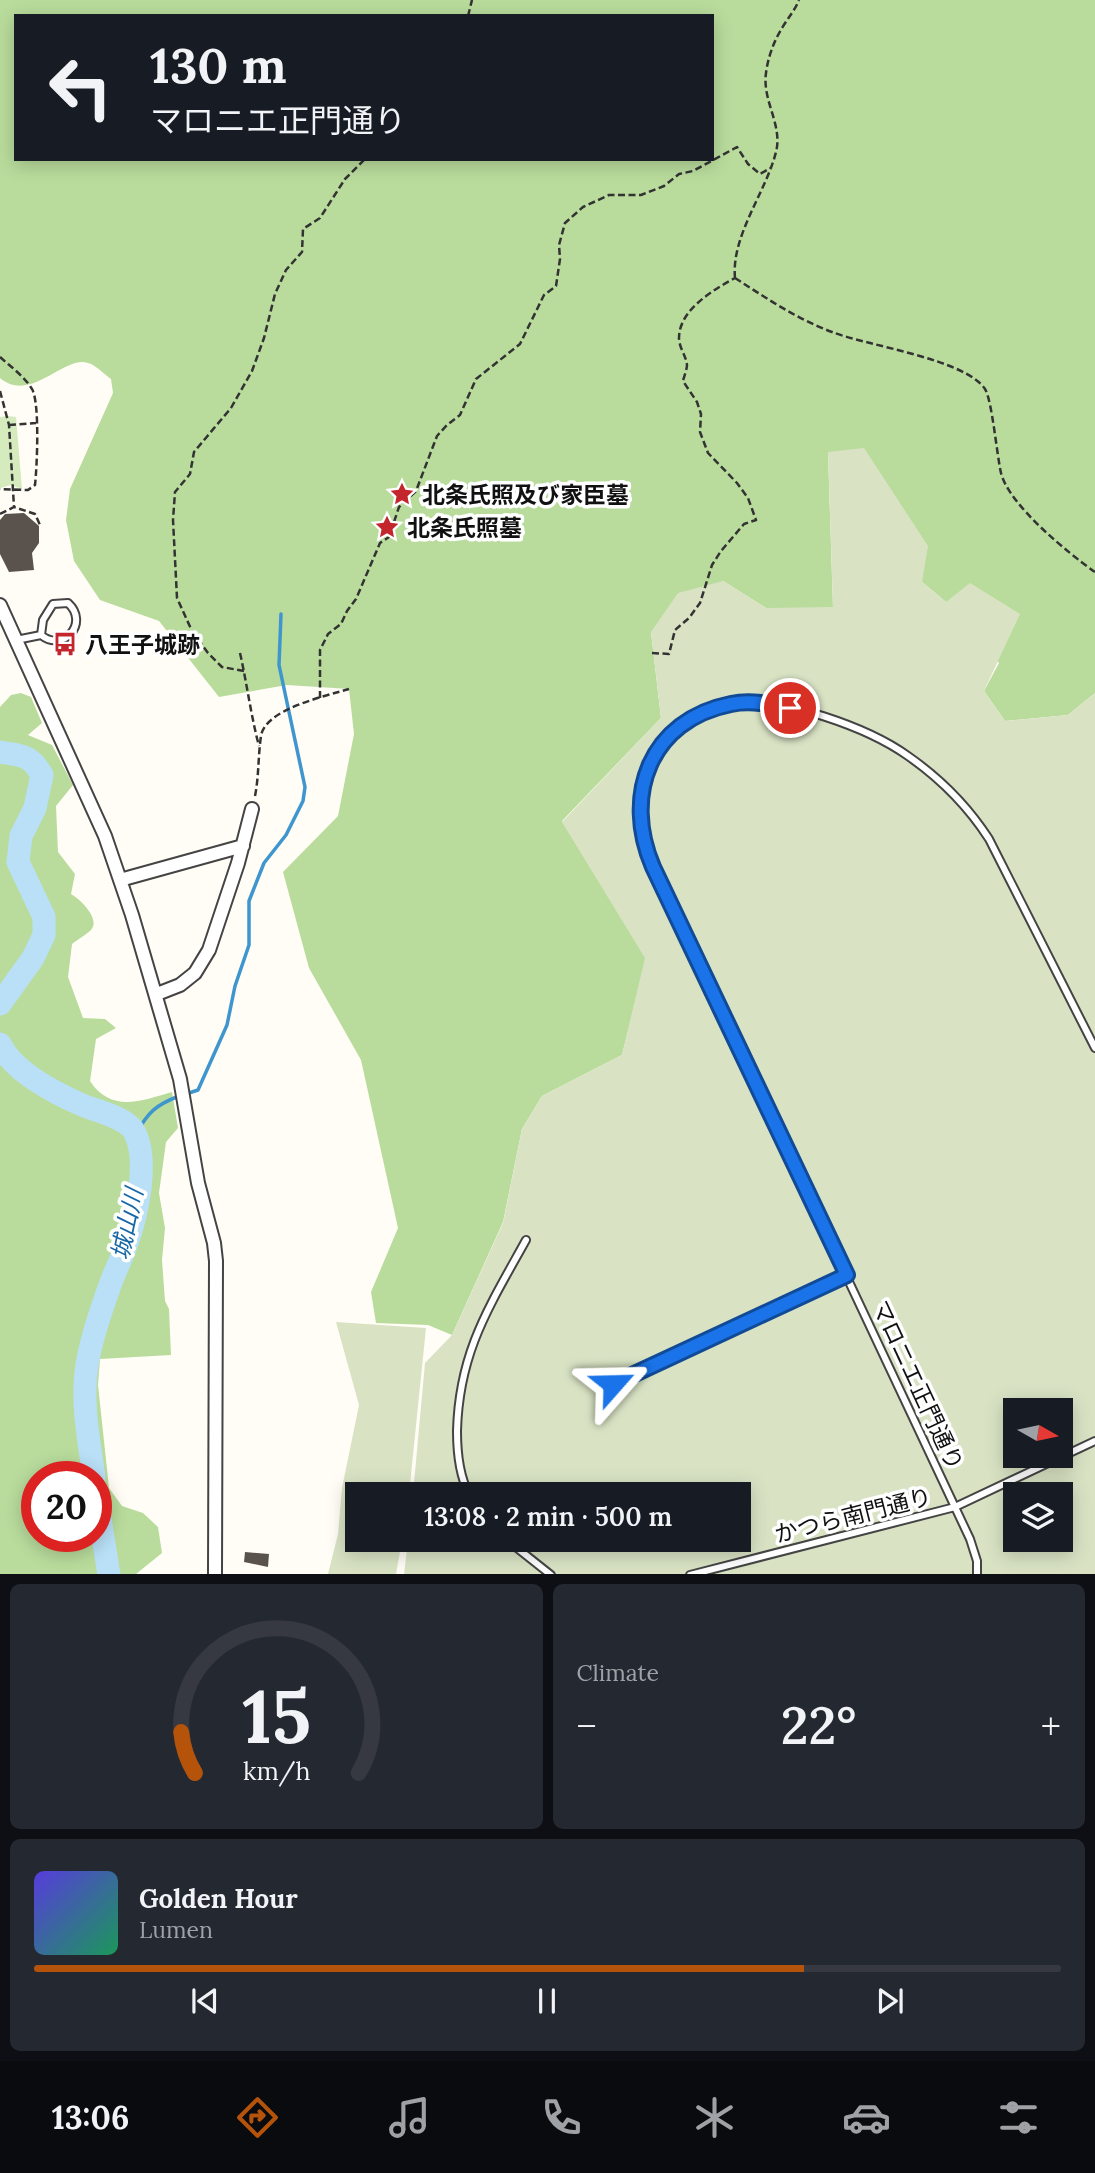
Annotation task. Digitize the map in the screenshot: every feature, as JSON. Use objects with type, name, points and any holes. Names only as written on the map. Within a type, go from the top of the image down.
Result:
[{"type":"street","points":[[0,606],[105,836],[157,994],[185,1100],[198,1183],[216,1261],[215,1574]]},
{"type":"street","points":[[157,994],[180,985],[194,973],[209,950],[243,846],[252,809]]},
{"type":"street","points":[[120,880],[243,846]]},
{"type":"lane","points":[[68,603],[75,609],[75,627],[69,636],[47,641],[41,635],[43,620],[53,604],[68,603]]},
{"type":"lane","points":[[16,640],[41,635]]},
{"type":"lane","name":"マロニエ正門通り","points":[[977,1574],[977,1561],[970,1539],[644,846],[639,803],[653,757],[666,738],[687,720],[709,710],[733,703],[768,704],[850,725],[906,754],[955,794],[982,828],[1005,867],[1095,1048]]},
{"type":"lane","points":[[464,1482],[458,1465],[457,1436],[458,1406],[464,1370],[475,1334],[526,1240]]},
{"type":"lane","points":[[613,1384],[847,1275]]},
{"type":"lane","name":"かつら南門通り","points":[[690,1574],[955,1507],[1095,1440]]},
{"type":"lane","points":[[523,1552],[551,1574]]},
{"type":"path","points":[[734,278],[734,265],[742,230],[754,211],[777,148],[778,133],[766,97],[766,74],[776,40],[799,0]]},
{"type":"path","points":[[714,160],[737,147],[748,164],[760,174],[772,167]]},
{"type":"path","points":[[244,671],[222,667],[208,653],[192,631],[177,598],[173,533],[175,492],[190,474],[194,452],[231,408],[252,371],[275,294],[286,270],[302,252],[303,229],[320,218],[345,179],[363,161]]},
{"type":"path","points":[[320,698],[320,650],[328,634],[341,624],[368,575],[380,543],[389,537],[399,507],[416,491],[437,436],[460,415],[476,379],[520,344],[544,295],[556,286],[559,245],[565,223],[583,206],[609,195],[641,195],[653,191],[679,174],[693,171],[711,161]]},
{"type":"path","points":[[734,278],[789,313],[831,332],[939,362],[973,378],[986,390],[1002,475],[1011,494],[1074,558],[1095,572]]},
{"type":"path","points":[[652,653],[669,654],[675,630],[689,618],[700,603],[712,565],[731,537],[744,524],[756,520],[748,498],[708,453],[700,432],[701,414],[697,402],[683,381],[687,365],[681,351],[679,335],[684,319],[709,293],[734,278]]},
{"type":"path","points":[[0,357],[24,379],[36,399],[35,485],[28,490],[0,489]]},
{"type":"path","points":[[0,391],[9,425],[14,507]]},
{"type":"path","points":[[0,415],[6,414]]},
{"type":"path","points":[[9,425],[36,423]]},
{"type":"path","points":[[0,514],[14,507],[35,514],[40,524]]},
{"type":"path","points":[[240,653],[260,749]]},
{"type":"path","points":[[252,809],[258,782],[261,733],[269,720],[294,707],[349,689]]},
{"type":"green space","points":[[0,0],[1095,0],[1095,693],[1068,715],[1005,721],[984,691],[999,663],[946,602],[922,582],[828,452],[833,608],[766,608],[723,581],[651,632],[661,718],[562,821],[646,958],[622,1055],[542,1096],[522,1129],[503,1222],[452,1335],[428,1325],[376,1323],[371,1292],[398,1228],[361,1060],[309,968],[283,872],[338,816],[354,734],[349,689],[287,685],[219,697],[159,621],[100,600],[74,561],[66,520],[70,489],[113,393],[111,379],[91,364],[79,362],[35,383],[23,386],[0,378]]},
{"type":"green space","points":[[0,417],[16,417],[22,489],[11,485],[0,488]]},
{"type":"green space","points":[[864,448],[928,546],[922,582],[946,602],[970,583],[1020,614],[984,691],[1005,721],[1068,715],[1095,693],[1095,1574],[404,1574],[407,1552],[751,1552],[751,1482],[414,1482],[425,1363],[452,1335],[503,1223],[522,1129],[542,1096],[622,1055],[645,958],[562,822],[661,718],[651,632],[678,593],[723,581],[766,608],[833,607],[828,452]]},
{"type":"green space","points":[[21,693],[31,697],[42,723],[28,735],[52,745],[73,785],[56,806],[58,852],[75,874],[71,894],[88,910],[93,926],[72,944],[68,977],[83,1018],[105,1019],[116,1028],[96,1039],[90,1081],[98,1091],[117,1101],[138,1101],[172,1092],[178,1128],[166,1142],[159,1193],[165,1228],[162,1260],[165,1301],[169,1309],[171,1355],[100,1359],[98,1385],[106,1461],[21,1461],[21,1552],[112,1552],[112,1492],[122,1506],[143,1513],[158,1527],[162,1553],[136,1574],[0,1574],[0,707],[11,695]]},
{"type":"green space","points":[[336,1322],[426,1328],[410,1482],[345,1482],[345,1552],[400,1552],[396,1574],[328,1574],[338,1534],[342,1488],[359,1405]]},
{"type":"building","points":[[24,513],[39,526],[39,543],[32,553],[34,570],[9,572],[0,554],[0,520],[5,514]]},
{"type":"building","points":[[245,1552],[269,1554],[268,1567],[244,1562]]},
{"type":"waterway","points":[[186,1094],[198,1090],[227,1025],[235,986],[249,945],[249,901],[264,863],[286,835],[303,801],[305,787],[279,665],[281,614]]},
{"type":"waterway","name":"城山川","points":[[0,752],[20,755],[33,763],[42,775],[35,808],[21,836],[18,862],[44,917],[44,935],[33,958],[0,1004]]},
{"type":"waterway","name":"城山川","points":[[0,1044],[14,1063],[46,1087],[126,1123],[135,1133],[139,1145],[140,1188],[134,1218],[99,1316],[87,1365],[85,1407],[92,1461]]},
{"type":"waterway","points":[[136,1134],[153,1110],[179,1096]]},
{"type":"waterway","name":"城山川","points":[[105,1552],[109,1574]]},
{"type":"place","name":"北条氏照及び家臣墓","points":[[402,494]]},
{"type":"place","name":"北条氏照墓","points":[[387,527]]},
{"type":"place","name":"八王子城跡","points":[[65,644]]},
{"type":"route","points":[[613,1384],[847,1275],[653,867],[644,846],[640,826],[639,803],[653,757],[666,738],[687,720],[733,703],[790,708]]}]
